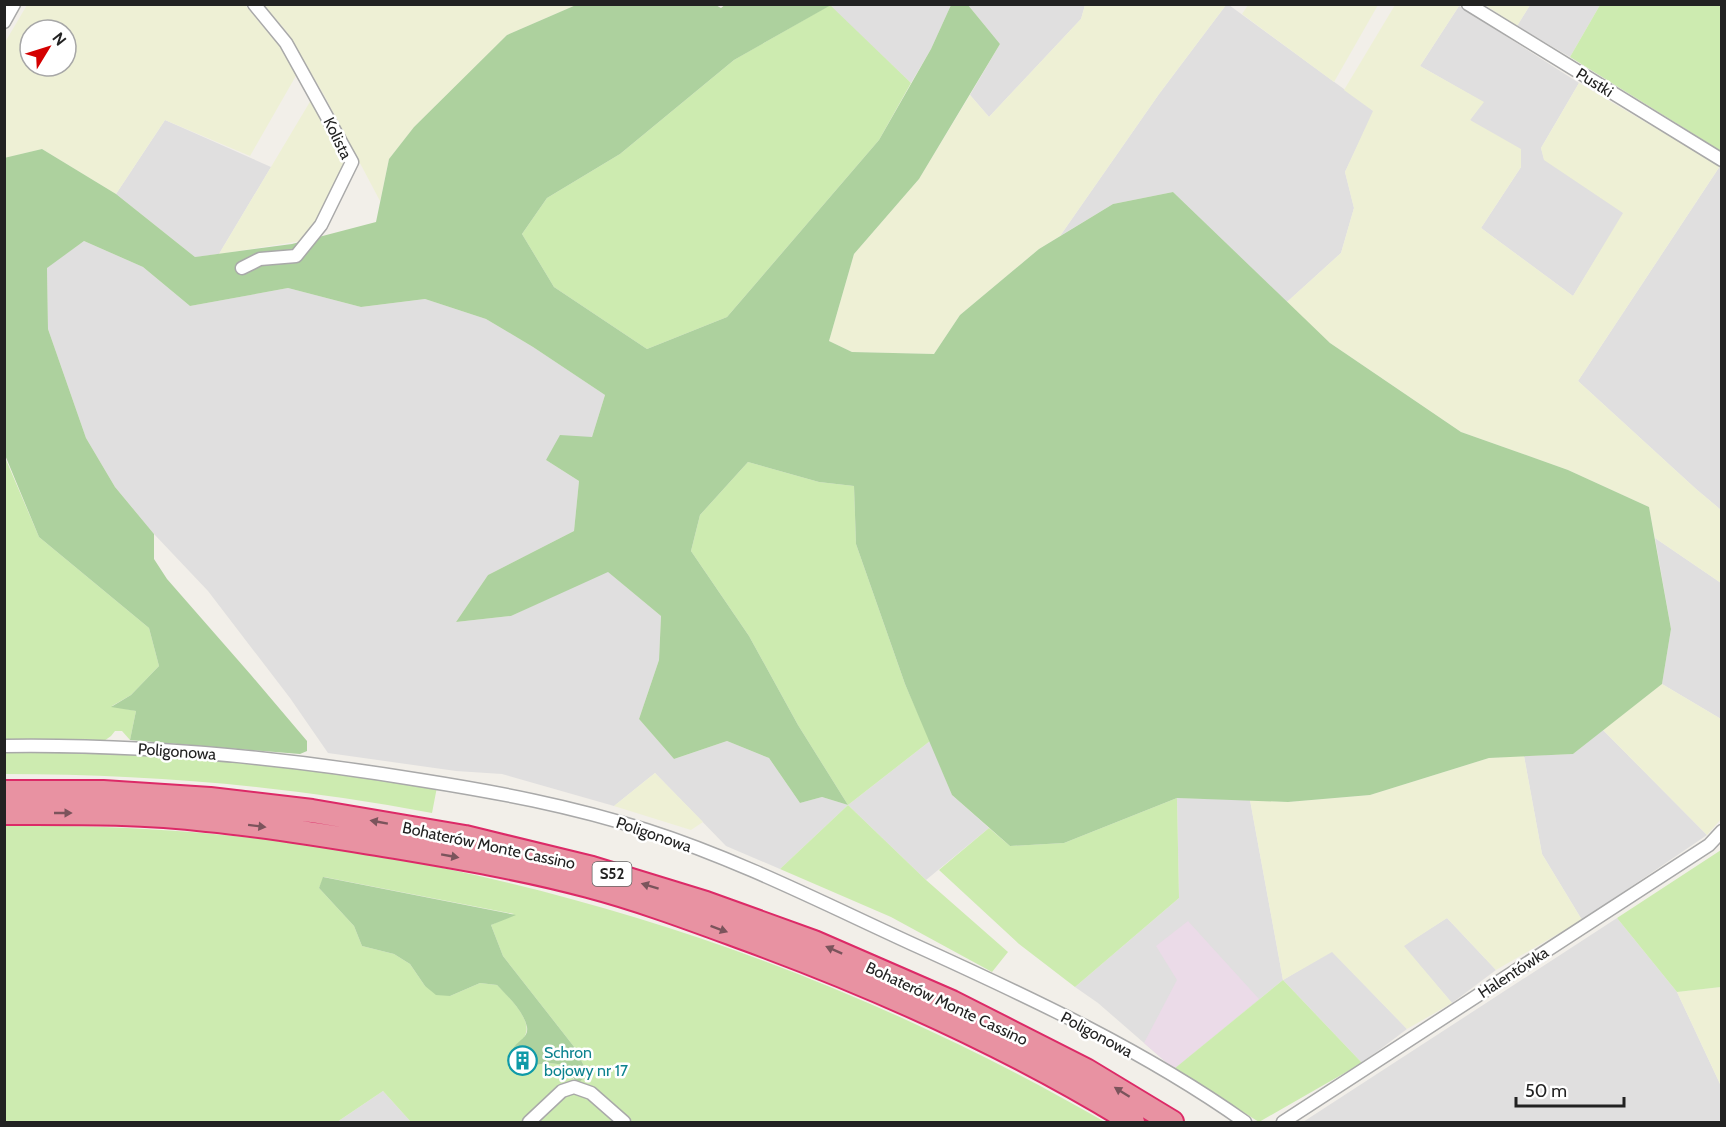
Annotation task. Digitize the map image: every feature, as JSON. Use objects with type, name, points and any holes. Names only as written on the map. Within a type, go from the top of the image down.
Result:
[{"type":"highway","name":"Bohaterów Monte Cassino","points":[[4,792],[103,792],[210,799],[312,811],[465,837],[592,867],[706,903],[814,942],[952,1002],[1086,1070],[1172,1122]]},
{"type":"highway","name":"Bohaterów Monte Cassino","points":[[4,813],[104,813],[205,819],[311,833],[458,857],[588,886],[699,922],[806,961],[931,1015],[1075,1087],[1133,1122]]},
{"type":"street","points":[[4,22],[14,4]]},
{"type":"street","name":"Kolista","points":[[242,268],[260,259],[296,256],[321,225],[352,162],[286,43],[254,4]]},
{"type":"street","name":"Pustki","points":[[1468,4],[1722,160]]},
{"type":"street","name":"Poligonowa","points":[[4,747],[119,747],[189,751],[329,765],[520,796],[638,828],[759,874],[1029,997],[1139,1056],[1245,1122]]},
{"type":"street","name":"Halentówka","points":[[1283,1122],[1709,845],[1722,831]]},
{"type":"street","points":[[529,1122],[562,1091],[574,1087],[591,1093],[624,1122]]},
{"type":"shaded area","points":[[831,4],[951,5],[931,49],[911,83],[830,6]]},
{"type":"shaded area","points":[[968,5],[1085,5],[1081,19],[989,117],[970,95],[1000,44]]},
{"type":"shaded area","points":[[1226,5],[1374,111],[1345,172],[1354,208],[1341,253],[1287,302],[1173,192],[1113,204],[1060,236],[1159,94]]},
{"type":"shaded area","points":[[1530,5],[1600,5],[1570,57],[1517,26]]},
{"type":"shaded area","points":[[1459,6],[1579,83],[1541,148],[1544,159],[1624,213],[1573,296],[1481,228],[1521,167],[1470,120],[1483,102],[1420,66]]},
{"type":"shaded area","points":[[165,120],[271,167],[219,254],[195,257],[116,194]]},
{"type":"shaded area","points":[[1721,167],[1721,510],[1578,381]]},
{"type":"shaded area","points":[[84,241],[143,267],[190,306],[288,288],[361,307],[425,299],[486,319],[605,395],[592,437],[546,460],[579,481],[574,531],[488,575],[456,622],[511,616],[607,571],[661,616],[659,660],[639,719],[674,759],[727,741],[769,758],[800,803],[822,797],[848,805],[780,869],[726,846],[655,773],[614,806],[502,774],[456,771],[328,753],[290,698],[208,591],[154,534],[115,487],[86,438],[48,329],[47,267]]},
{"type":"shaded area","points":[[1655,538],[1721,583],[1721,719],[1662,684],[1671,629]]},
{"type":"shaded area","points":[[1603,730],[1707,835],[1582,920],[1542,854],[1524,756],[1573,754]]},
{"type":"shaded area","points":[[930,741],[952,795],[989,828],[926,880],[848,805]]},
{"type":"shaded area","points":[[1177,798],[1250,800],[1283,980],[1174,1069],[1098,1003],[1075,987],[1179,898]]},
{"type":"shaded area","points":[[1447,918],[1496,970],[1452,1003],[1403,946]]},
{"type":"shaded area","points":[[1617,918],[1677,992],[1721,1086],[1721,1122],[1303,1122]]},
{"type":"shaded area","points":[[1188,921],[1259,999],[1174,1069],[1144,1043],[1177,980],[1156,946]]},
{"type":"shaded area","points":[[1332,951],[1407,1029],[1362,1063],[1283,980]]},
{"type":"shaded area","points":[[383,1091],[411,1122],[337,1122]]},
{"type":"green space","points":[[714,4],[721,8],[726,4],[831,5],[734,60],[620,154],[547,198],[522,234],[554,287],[647,349],[727,317],[879,140],[931,49],[951,5],[968,5],[1000,44],[919,179],[854,254],[829,341],[852,352],[934,354],[960,315],[1039,249],[1113,204],[1173,192],[1330,343],[1461,432],[1568,470],[1649,507],[1671,629],[1662,684],[1573,754],[1489,758],[1370,795],[1288,802],[1177,798],[1064,843],[1010,846],[952,795],[905,684],[856,544],[854,486],[819,482],[748,462],[700,515],[691,551],[749,636],[798,725],[848,805],[822,797],[800,803],[769,758],[727,741],[674,759],[639,719],[659,660],[661,616],[608,572],[511,616],[456,622],[488,575],[574,531],[579,481],[546,460],[560,435],[592,437],[605,395],[486,319],[425,299],[361,307],[288,288],[190,306],[143,267],[84,241],[47,268],[48,329],[86,438],[115,487],[154,534],[154,559],[167,579],[307,741],[307,751],[300,754],[130,740],[136,711],[111,707],[131,695],[159,666],[149,628],[39,537],[5,455],[4,158],[42,149],[116,194],[195,257],[292,244],[376,222],[389,159],[414,127],[507,35],[576,5]]},
{"type":"green space","points":[[1456,4],[1459,6],[1420,66],[1484,102],[1470,120],[1521,149],[1521,167],[1481,228],[1573,296],[1623,213],[1544,160],[1541,148],[1579,83],[1720,166],[1578,381],[1721,510],[1721,583],[1655,538],[1649,507],[1568,470],[1461,432],[1330,343],[1287,302],[1341,253],[1354,208],[1345,172],[1373,111],[1344,90],[1395,5]]},
{"type":"green space","points":[[27,5],[245,5],[282,49],[297,74],[250,156],[165,120],[116,194],[42,149],[5,158],[4,44],[18,20],[18,78],[78,78],[78,18],[19,18]]},
{"type":"green space","points":[[264,5],[576,5],[507,35],[414,127],[389,159],[380,201],[325,97],[287,32]]},
{"type":"green space","points":[[830,5],[911,83],[879,140],[727,317],[647,349],[554,287],[522,234],[547,198],[620,154],[734,60]]},
{"type":"green space","points":[[1085,5],[1226,5],[1159,94],[1060,236],[1039,249],[960,315],[934,354],[852,352],[829,341],[854,254],[919,179],[970,95],[989,117],[1081,19]]},
{"type":"green space","points":[[1248,5],[1378,5],[1334,82],[1242,14]]},
{"type":"green space","points":[[1485,5],[1530,5],[1517,26]]},
{"type":"green space","points":[[1600,5],[1721,5],[1721,151],[1570,57]]},
{"type":"green space","points":[[311,100],[345,163],[315,223],[301,241],[219,254]]},
{"type":"green space","points":[[4,455],[39,537],[149,628],[159,666],[131,695],[112,706],[136,711],[130,740],[122,731],[115,731],[104,741],[5,742]]},
{"type":"green space","points":[[748,462],[819,482],[854,486],[856,544],[905,684],[930,741],[848,805],[798,725],[749,636],[691,551],[700,515]]},
{"type":"green space","points":[[1662,684],[1721,719],[1721,819],[1707,835],[1603,730]]},
{"type":"green space","points":[[50,752],[279,764],[437,787],[432,813],[326,796],[219,783],[112,776],[5,774],[4,753]]},
{"type":"green space","points":[[1524,756],[1542,854],[1582,920],[1496,970],[1447,918],[1404,946],[1452,1003],[1407,1029],[1332,952],[1283,980],[1250,800],[1289,802],[1370,795],[1489,758]]},
{"type":"green space","points":[[655,773],[703,822],[691,830],[614,806]]},
{"type":"green space","points":[[1177,798],[1179,898],[1075,987],[1019,944],[939,870],[989,828],[1010,846],[1064,843]]},
{"type":"green space","points":[[848,805],[926,880],[1008,952],[992,972],[891,917],[780,869]]},
{"type":"green space","points":[[4,826],[148,829],[292,843],[434,866],[574,900],[712,942],[847,994],[978,1054],[1105,1122],[628,1122],[577,1084],[525,1122],[411,1122],[383,1091],[337,1122],[5,1122]],"holes":[[[324,877],[514,914],[491,925],[503,956],[575,1048],[588,1074],[576,1084],[566,1065],[549,1063],[520,1067],[514,1060],[513,1053],[524,1038],[527,1027],[517,1007],[497,985],[480,983],[450,996],[425,986],[410,964],[394,954],[362,946],[354,926],[319,888]]]},
{"type":"green space","points":[[1721,850],[1721,987],[1677,992],[1617,918]]},
{"type":"green space","points":[[323,877],[516,915],[491,925],[503,956],[575,1048],[588,1074],[577,1084],[566,1065],[549,1063],[520,1067],[513,1053],[514,1048],[527,1033],[527,1027],[519,1009],[497,985],[480,983],[450,996],[436,995],[425,986],[410,964],[394,954],[362,946],[354,926],[319,888]]},
{"type":"green space","points":[[1283,980],[1362,1063],[1259,1122],[1174,1069]]},
{"type":"green space","points":[[1721,987],[1721,1086],[1677,992]]},
{"type":"green space","points":[[580,1091],[618,1122],[533,1122],[559,1098]]},
{"type":"place","name":"Schron bojowy nr 17","points":[[523,1061]]}]
